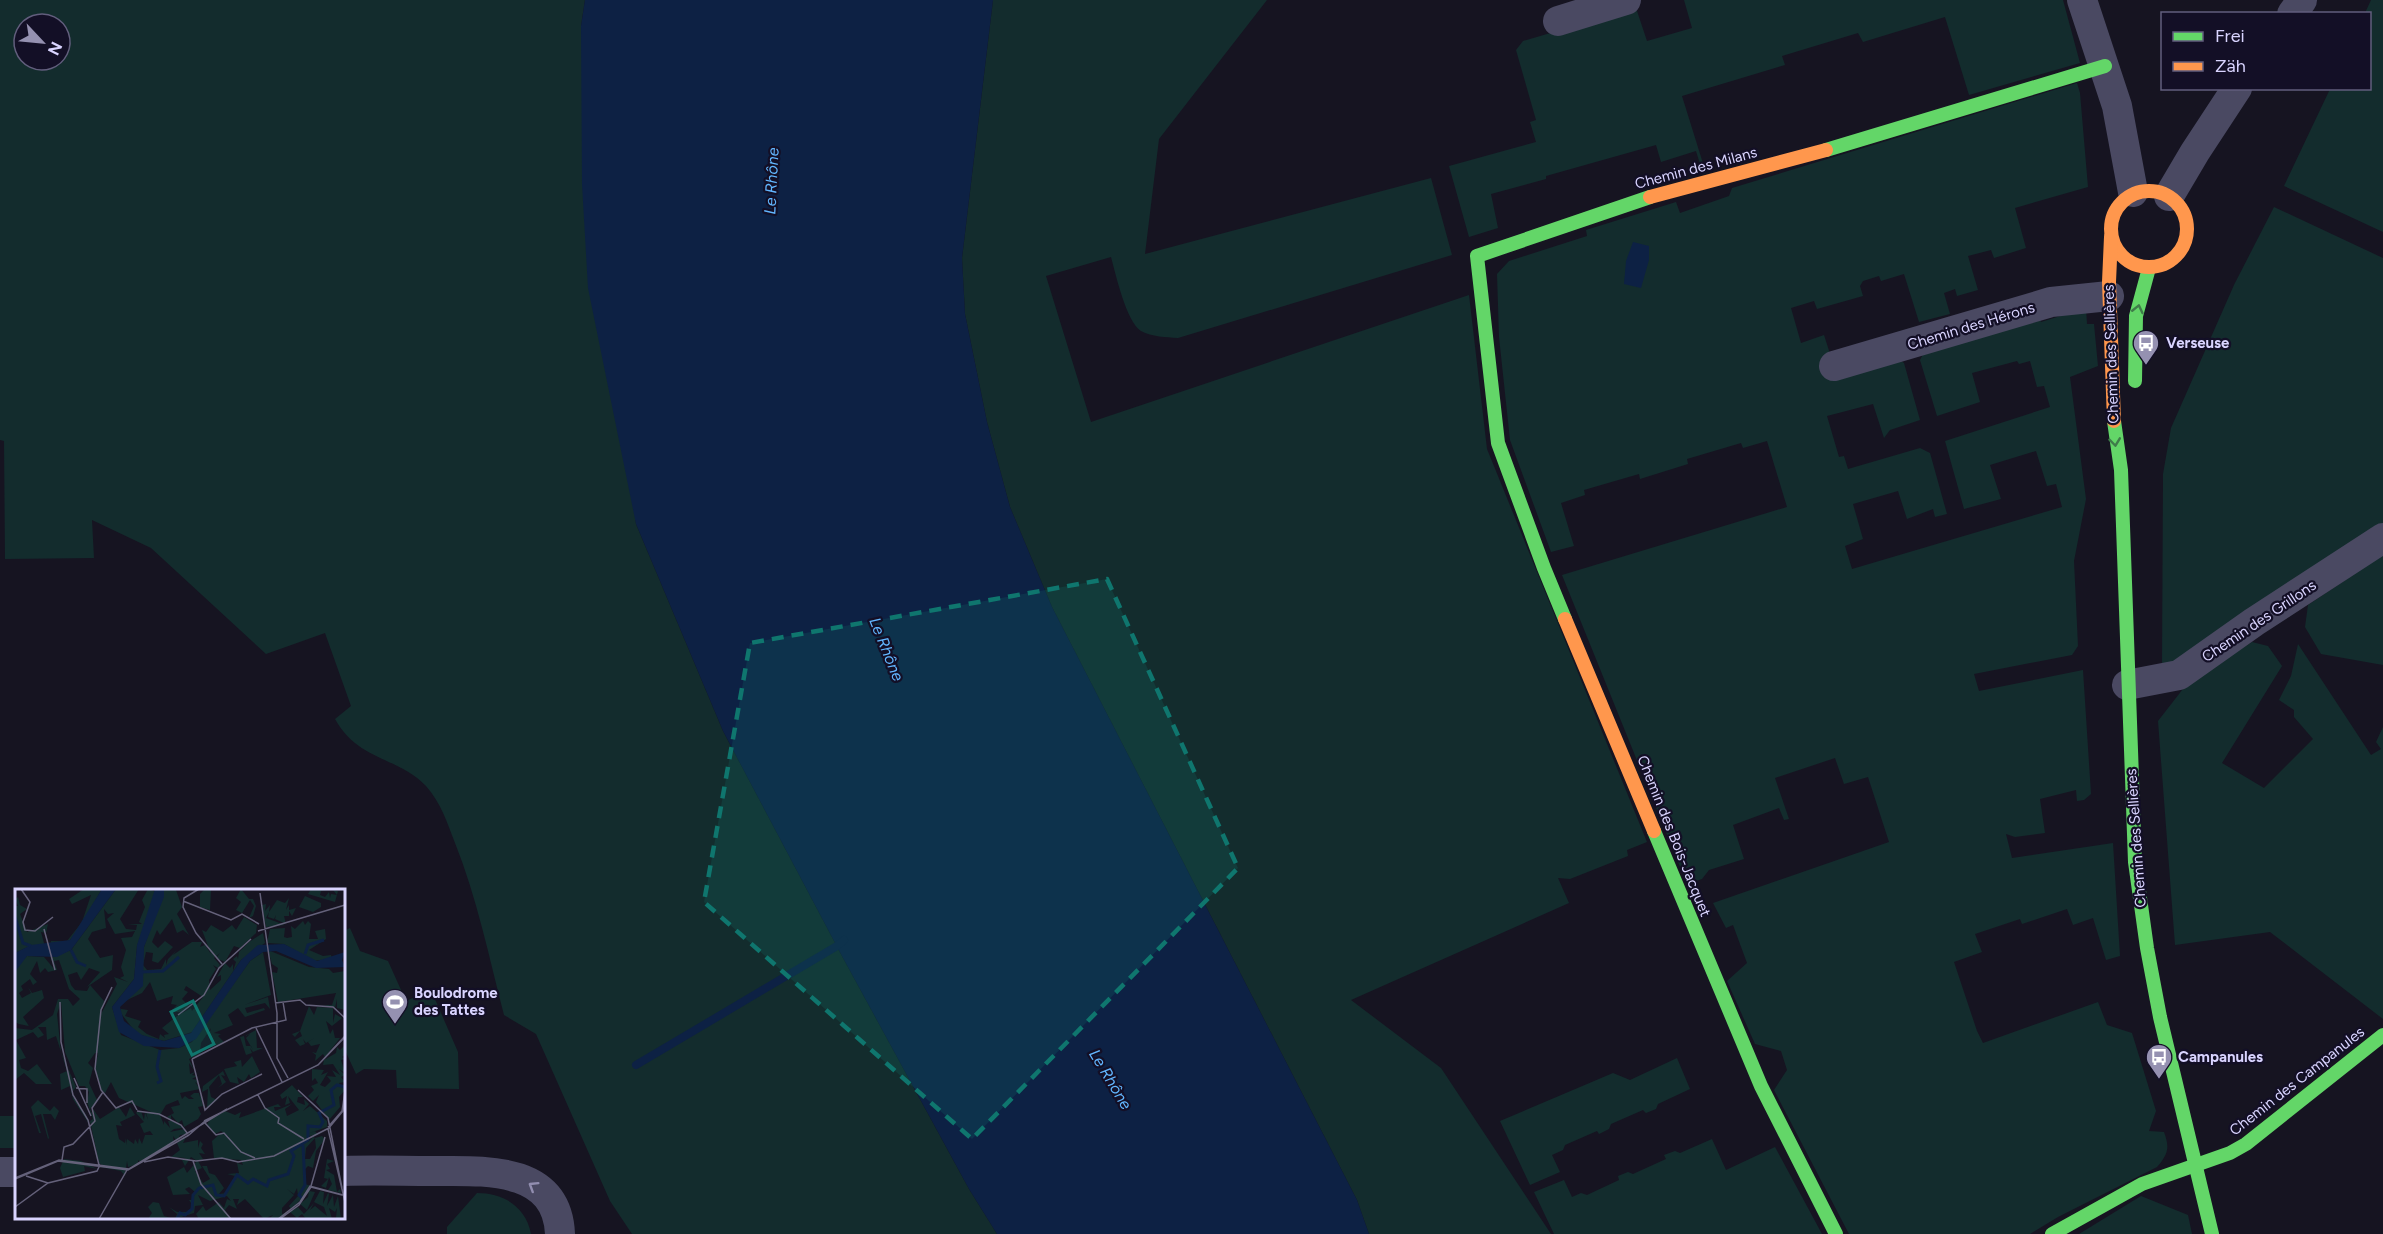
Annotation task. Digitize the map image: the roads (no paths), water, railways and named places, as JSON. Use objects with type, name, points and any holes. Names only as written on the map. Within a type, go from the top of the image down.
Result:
[{"type":"street","points":[[1558,21],[1626,0]]},
{"type":"street","points":[[2082,0],[2105,66],[2126,146],[2133,192]]},
{"type":"street","name":"Chemin des Milans","points":[[1498,443],[1477,256],[1627,203],[1841,146],[2105,66]]},
{"type":"street","points":[[2169,196],[2235,90]]},
{"type":"street","points":[[2156,191],[2169,196],[2184,212],[2188,234],[2183,248],[2174,259],[2161,266],[2149,268],[2133,264],[2123,257],[2111,237],[2113,217],[2118,207],[2133,192],[2156,191]]},
{"type":"street","name":"Chemin des Sellières","points":[[2111,237],[2109,296],[2114,432],[2121,470],[2135,862],[2147,948],[2160,1017],[2212,1234]]},
{"type":"street","name":"Chemin des Sellières","points":[[2135,397],[2136,316],[2149,268]]},
{"type":"street","name":"Chemin des Hérons","points":[[1834,366],[2050,302],[2109,296]]},
{"type":"street","name":"Chemin des Sellières","points":[[2121,470],[2130,451],[2132,440]]},
{"type":"street","name":"Chemin des Bois-Jacquet","points":[[1498,443],[1544,568],[1761,1086],[1836,1234]]},
{"type":"street","name":"Chemin des Grillons","points":[[2127,685],[2180,675],[2254,622],[2383,538]]},
{"type":"street","name":"Chemin des Campanules","points":[[2196,1165],[2230,1153],[2246,1144],[2383,1035]]},
{"type":"street","points":[[2052,1234],[2142,1184],[2196,1165]]},
{"type":"street","points":[[345,1171],[480,1171],[511,1175],[528,1182],[546,1196],[560,1221],[560,1234]]},
{"type":"water","name":"Le Rhône","points":[[585,0],[993,0],[962,258],[965,314],[987,422],[1010,507],[1052,607],[1357,1200],[1369,1234],[997,1234],[969,1189],[842,956],[723,731],[636,524],[588,288],[582,184],[581,26]]},
{"type":"water","points":[[1633,242],[1649,246],[1649,260],[1641,288],[1624,284],[1626,261]]},
{"type":"waterway","points":[[636,1065],[844,940]]},
{"type":"place","name":"Verseuse","points":[[2146,366]]},
{"type":"place","name":"Boulodrome des Tattes","points":[[395,1025]]},
{"type":"place","name":"Campanules","points":[[2159,1080]]}]
